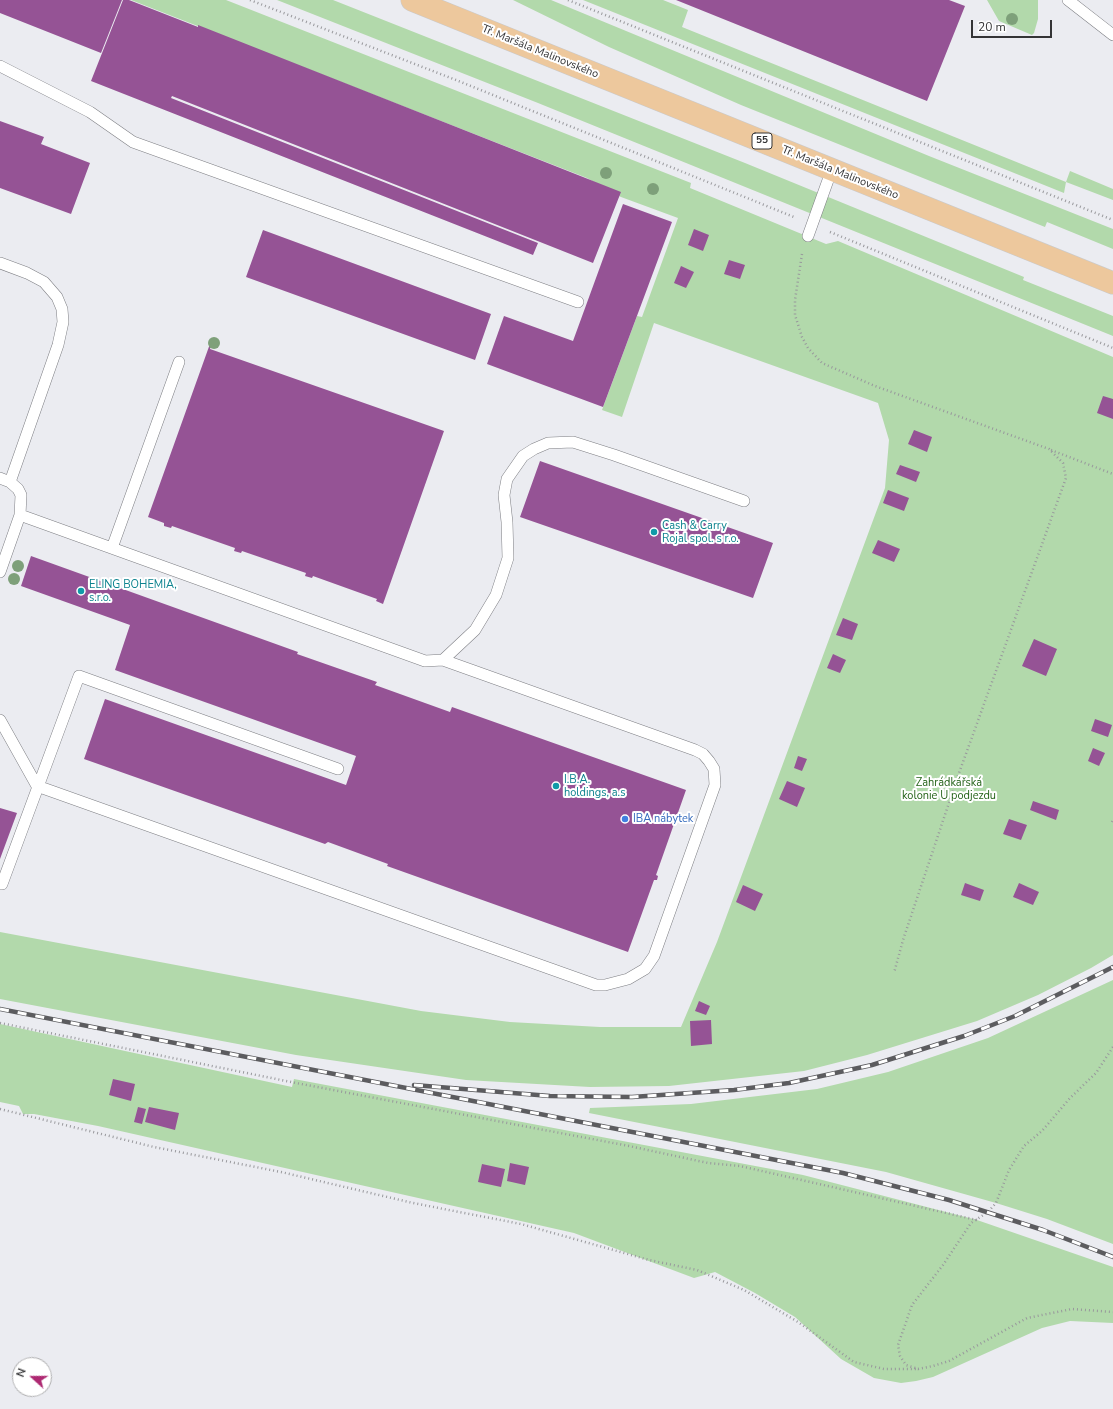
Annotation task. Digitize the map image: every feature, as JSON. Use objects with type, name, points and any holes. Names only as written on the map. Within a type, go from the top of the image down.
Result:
[{"type":"main road","name":"Tř. Maršála Malinovského","points":[[412,0],[1113,283]]},
{"type":"lane","points":[[1068,0],[1113,35]]},
{"type":"lane","points":[[0,66],[90,112],[133,142],[578,302]]},
{"type":"lane","points":[[808,236],[832,169]]},
{"type":"lane","points":[[0,263],[28,273],[44,282],[57,297],[62,309],[63,322],[58,345],[5,480],[18,489],[21,495],[20,515],[0,572]]},
{"type":"lane","points":[[112,548],[179,362]]},
{"type":"lane","points":[[443,660],[475,630],[496,595],[508,558],[507,522],[504,495],[507,479],[523,456],[534,449],[548,443],[573,442],[614,454],[744,501]]},
{"type":"lane","points":[[0,720],[37,786],[586,983],[605,985],[628,979],[639,973],[650,963],[654,956],[714,791],[716,777],[709,761],[703,754],[676,743],[443,660],[425,660],[20,515]]},
{"type":"lane","points":[[0,884],[2,884],[79,676],[338,769]]},
{"type":"path","points":[[250,0],[507,101],[1113,348]]},
{"type":"path","points":[[568,0],[1113,220]]},
{"type":"path","points":[[808,236],[800,264],[795,300],[795,315],[802,337],[808,348],[822,363],[875,386],[1049,449],[1113,474]]},
{"type":"path","points":[[894,973],[903,940],[959,773],[1066,478],[1062,463],[1049,449]]},
{"type":"path","points":[[0,1023],[296,1084],[614,1143],[708,1163],[740,1166],[977,1220]]},
{"type":"path","points":[[918,1369],[906,1365],[900,1356],[898,1345],[910,1310],[956,1247],[966,1229],[996,1203],[1009,1170],[1024,1146],[1042,1131],[1070,1098],[1096,1073],[1113,1047]]},
{"type":"path","points":[[0,1109],[154,1147],[281,1172],[412,1203],[521,1224],[649,1260],[697,1270],[744,1290],[798,1322],[854,1362],[884,1369],[918,1369],[949,1361],[1028,1318],[1072,1309],[1113,1312]]},
{"type":"green space","name":"Zahrádkářská kolonie U podjezdu","points":[[131,0],[226,0],[691,183],[690,188],[826,244],[838,241],[1113,357],[1113,955],[1038,995],[977,1021],[867,1055],[804,1071],[669,1086],[590,1087],[466,1080],[296,1055],[0,999],[0,932],[421,1011],[510,1022],[600,1027],[681,1027],[717,942],[885,488],[889,440],[878,403],[654,323],[622,417],[602,410],[637,316],[642,317],[678,218],[621,197],[587,178]]},
{"type":"green space","points":[[277,0],[333,0],[745,163],[1024,277],[1023,280],[1113,316],[1113,336],[538,103]]},
{"type":"green space","points":[[513,0],[551,0],[929,156],[1113,229],[1113,249],[1047,222],[1045,227],[741,105],[609,47]]},
{"type":"green space","points":[[583,0],[663,0],[688,10],[682,27],[1066,182],[1064,193]]},
{"type":"green space","points":[[987,0],[1038,0],[1038,19],[1034,33],[1032,35],[999,21]]},
{"type":"green space","points":[[1070,171],[1113,189],[1113,200],[1066,182]]},
{"type":"green space","points":[[1113,980],[1113,1244],[1047,1219],[886,1172],[589,1113],[590,1108],[691,1104],[817,1089],[888,1072],[988,1038]]},
{"type":"green space","points":[[0,1024],[292,1087],[294,1079],[803,1175],[977,1220],[1113,1267],[1113,1323],[1070,1321],[1042,1328],[933,1377],[916,1381],[901,1383],[874,1378],[841,1359],[795,1317],[755,1293],[715,1272],[694,1278],[574,1233],[98,1126],[34,1114],[23,1114],[19,1106],[0,1102]]},
{"type":"building","points":[[0,0],[122,0],[101,53],[0,13]]},
{"type":"building","points":[[123,0],[129,0],[198,27],[198,25],[621,192],[593,263],[172,96],[171,98],[538,243],[533,255],[91,81]]},
{"type":"building","points":[[676,0],[949,0],[965,6],[927,101]]},
{"type":"building","points":[[0,121],[44,137],[41,144],[90,163],[71,214],[0,188]]},
{"type":"building","points":[[623,204],[672,222],[603,407],[487,364],[504,316],[573,341]]},
{"type":"building","points":[[694,229],[709,235],[703,251],[688,245]]},
{"type":"building","points":[[263,230],[491,314],[475,360],[246,277]]},
{"type":"building","points":[[729,260],[745,265],[740,279],[724,274]]},
{"type":"building","points":[[681,266],[694,272],[686,288],[674,283]]},
{"type":"building","points":[[211,341],[213,341],[210,349],[444,431],[383,604],[376,601],[377,599],[313,576],[312,578],[305,576],[306,573],[242,551],[241,553],[234,551],[235,548],[172,526],[171,528],[164,526],[164,523],[148,517]]},
{"type":"building","points":[[1103,396],[1113,399],[1113,419],[1097,413]]},
{"type":"building","points":[[914,430],[932,437],[927,452],[908,444]]},
{"type":"building","name":"Cash & Carry Rojal spol. s r.o.","points":[[540,461],[773,543],[753,598],[520,517]]},
{"type":"building","points":[[900,465],[920,472],[916,482],[896,474]]},
{"type":"building","points":[[888,490],[909,498],[904,511],[883,503]]},
{"type":"building","points":[[878,540],[900,549],[894,562],[872,553]]},
{"type":"building","points":[[31,556],[298,652],[297,654],[377,682],[375,685],[450,712],[452,707],[686,790],[656,875],[658,876],[657,880],[654,880],[628,952],[387,866],[388,864],[328,842],[325,844],[84,759],[105,699],[346,785],[356,756],[115,670],[130,625],[21,586]]},
{"type":"building","points":[[843,618],[858,624],[852,640],[836,635]]},
{"type":"building","points":[[1034,639],[1057,649],[1046,676],[1022,666]]},
{"type":"building","points":[[833,654],[846,660],[840,673],[827,668]]},
{"type":"building","points":[[1095,719],[1112,725],[1108,737],[1091,731]]},
{"type":"building","points":[[1093,748],[1105,753],[1099,766],[1088,761]]},
{"type":"building","points":[[798,756],[807,759],[802,771],[794,768]]},
{"type":"building","points":[[787,781],[805,788],[797,807],[779,799]]},
{"type":"building","points":[[1033,801],[1059,810],[1056,820],[1030,810]]},
{"type":"building","points":[[0,808],[17,813],[0,859]]},
{"type":"building","points":[[1009,819],[1027,825],[1021,840],[1003,834]]},
{"type":"building","points":[[965,883],[984,890],[980,901],[961,895]]},
{"type":"building","points":[[1019,883],[1039,892],[1033,905],[1013,897]]},
{"type":"building","points":[[743,885],[763,894],[755,911],[736,902]]},
{"type":"building","points":[[699,1001],[710,1006],[706,1015],[695,1011]]},
{"type":"building","points":[[711,1020],[712,1044],[691,1046],[690,1021]]},
{"type":"building","points":[[113,1079],[135,1084],[131,1101],[109,1095]]},
{"type":"building","points":[[138,1107],[146,1109],[142,1124],[134,1122]]},
{"type":"building","points":[[149,1107],[179,1113],[175,1130],[145,1122]]},
{"type":"building","points":[[510,1163],[529,1167],[525,1185],[507,1181]]},
{"type":"building","points":[[482,1164],[505,1169],[501,1187],[478,1182]]},
{"type":"railway","points":[[414,1085],[550,1096],[632,1097],[734,1090],[789,1083],[872,1065],[964,1036],[1015,1016],[1113,967]]},
{"type":"railway","points":[[0,1009],[843,1173],[949,1200],[1043,1230],[1113,1257]]},
{"type":"place","name":"Cash & Carry Rojal spol. s r.o.","points":[[654,532]]},
{"type":"place","name":"ELING BOHEMIA, s.r.o.","points":[[81,591]]},
{"type":"place","name":"I.B.A. holdings, a.s","points":[[556,786]]},
{"type":"place","name":"IBA nábytek","points":[[625,819]]}]
